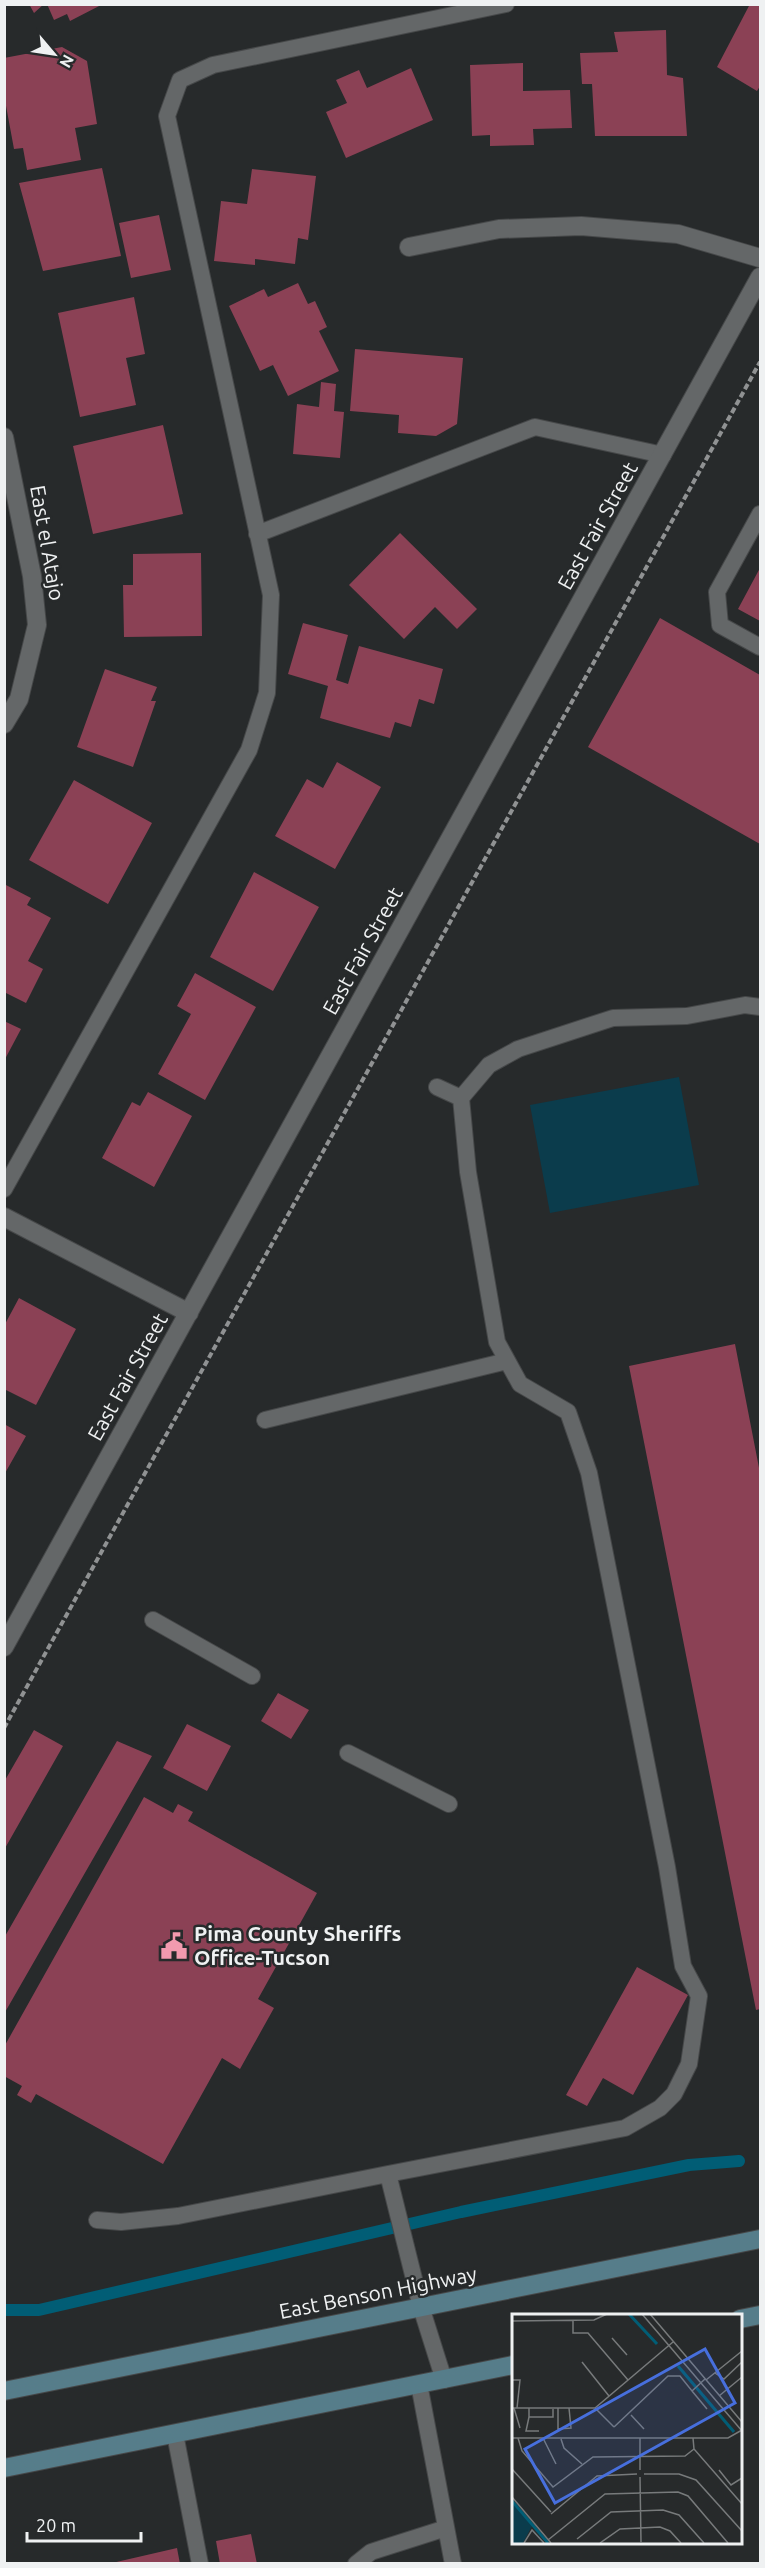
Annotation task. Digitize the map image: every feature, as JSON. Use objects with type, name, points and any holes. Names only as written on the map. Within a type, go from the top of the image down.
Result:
[{"type":"main road","name":"East Benson Highway","points":[[4,2391],[760,2239]]},
{"type":"main road","points":[[741,2319],[760,2315]]},
{"type":"main road","points":[[4,2468],[512,2365]]},
{"type":"street","points":[[409,247],[499,229],[581,226],[678,234],[760,258]]},
{"type":"street","name":"East Fair Street","points":[[4,1647],[760,277]]},
{"type":"street","name":"East el Atajo","points":[[4,437],[32,576],[37,625],[19,699],[4,724]]},
{"type":"street","points":[[4,1217],[189,1313]]},
{"type":"lane","points":[[4,1189],[249,750],[267,693],[270,596],[167,116],[180,80],[213,65],[506,4]]},
{"type":"lane","points":[[258,534],[536,427],[663,454]]},
{"type":"lane","points":[[760,514],[717,592],[720,625],[760,647]]},
{"type":"lane","points":[[97,2220],[121,2222],[178,2216],[625,2128],[660,2108],[674,2094],[689,2064],[699,1996],[682,1966],[667,1867],[589,1473],[568,1412],[520,1384],[497,1342],[468,1172],[461,1098],[489,1065],[518,1049],[613,1018],[687,1016],[744,1005],[760,1007]]},
{"type":"lane","points":[[437,1087],[461,1098]]},
{"type":"lane","points":[[266,1420],[507,1362]]},
{"type":"lane","points":[[153,1620],[252,1676]]},
{"type":"lane","points":[[348,1753],[449,1804]]},
{"type":"lane","points":[[388,2174],[421,2307],[444,2380]]},
{"type":"lane","points":[[419,2384],[453,2564]]},
{"type":"lane","points":[[175,2434],[200,2564]]},
{"type":"lane","points":[[356,2564],[371,2552],[446,2528]]},
{"type":"path","points":[[4,1728],[760,362]]},
{"type":"shaded area","points":[[679,1077],[699,1185],[550,1213],[530,1105]]},
{"type":"building","points":[[29,4],[44,4],[34,13]]},
{"type":"building","points":[[47,4],[103,4],[70,21],[67,14],[54,20]]},
{"type":"building","points":[[750,4],[760,4],[760,86],[757,91],[717,67]]},
{"type":"building","points":[[666,30],[667,75],[683,78],[687,136],[595,136],[592,84],[582,84],[580,53],[618,52],[614,32]]},
{"type":"building","points":[[62,47],[87,61],[97,124],[75,128],[81,160],[27,170],[23,148],[14,149],[4,95],[4,58]]},
{"type":"building","points":[[523,63],[523,91],[570,90],[572,128],[533,129],[534,145],[490,146],[490,135],[472,136],[470,65]]},
{"type":"building","points":[[411,68],[433,120],[346,158],[326,112],[347,103],[336,80],[359,70],[367,88]]},
{"type":"building","points":[[102,168],[121,256],[43,271],[19,183]]},
{"type":"building","points":[[252,169],[316,176],[308,240],[298,238],[295,264],[255,259],[255,265],[214,261],[221,201],[247,204]]},
{"type":"building","points":[[159,215],[171,270],[131,278],[119,223]]},
{"type":"building","points":[[298,283],[308,304],[315,301],[327,327],[319,331],[339,371],[288,396],[273,365],[260,371],[229,306],[264,289],[268,297]]},
{"type":"building","points":[[134,297],[145,354],[126,358],[136,405],[80,417],[58,313]]},
{"type":"building","points":[[355,349],[463,358],[457,424],[436,436],[398,433],[399,415],[350,411]]},
{"type":"building","points":[[321,382],[336,384],[334,411],[344,412],[340,458],[293,454],[297,404],[319,407]]},
{"type":"building","points":[[163,425],[183,514],[93,534],[73,446]]},
{"type":"building","points":[[400,533],[477,609],[457,629],[435,607],[404,639],[349,585]]},
{"type":"building","points":[[201,553],[202,636],[124,637],[123,585],[133,585],[133,554]]},
{"type":"building","points":[[760,568],[760,621],[738,609]]},
{"type":"building","points":[[660,618],[760,675],[760,844],[588,747]]},
{"type":"building","points":[[303,623],[348,635],[336,680],[348,684],[359,646],[443,669],[434,704],[419,699],[411,727],[395,722],[390,738],[320,718],[328,686],[288,674]]},
{"type":"building","points":[[105,669],[157,687],[151,701],[156,701],[133,767],[77,747]]},
{"type":"building","points":[[337,762],[381,787],[335,869],[275,836],[307,779],[323,788]]},
{"type":"building","points":[[74,780],[152,823],[108,904],[29,860]]},
{"type":"building","points":[[254,872],[319,907],[273,991],[210,957]]},
{"type":"building","points":[[4,884],[31,898],[27,905],[51,918],[28,961],[43,969],[26,1003],[4,992]]},
{"type":"building","points":[[195,973],[256,1007],[205,1100],[158,1074],[191,1014],[177,1006]]},
{"type":"building","points":[[4,1021],[21,1029],[4,1061]]},
{"type":"building","points":[[148,1092],[192,1116],[154,1187],[102,1158],[132,1102],[140,1106]]},
{"type":"building","points":[[19,1298],[76,1329],[36,1405],[4,1389],[4,1326]]},
{"type":"building","points":[[735,1344],[760,1473],[760,2009],[756,2010],[629,1366]]},
{"type":"building","points":[[4,1424],[26,1436],[4,1475]]},
{"type":"building","points":[[278,1693],[309,1710],[291,1739],[261,1721]]},
{"type":"building","points":[[187,1724],[231,1746],[207,1791],[163,1768]]},
{"type":"building","points":[[34,1730],[63,1746],[4,1850],[4,1782]]},
{"type":"building","points":[[117,1741],[152,1756],[4,2014],[4,1938]]},
{"type":"building","name":"Pima County Sheriffs Office-Tucson","points":[[144,1797],[173,1813],[178,1804],[193,1812],[188,1821],[317,1893],[258,1999],[274,2008],[240,2069],[222,2058],[163,2164],[36,2094],[31,2103],[17,2095],[22,2086],[4,2076],[4,2047]]},
{"type":"building","points":[[637,1967],[688,1995],[633,2095],[603,2078],[587,2106],[566,2095]]},
{"type":"building","points":[[251,2534],[257,2564],[220,2564],[216,2541]]},
{"type":"building","points":[[177,2548],[180,2564],[112,2564],[112,2563]]},
{"type":"waterway","points":[[4,2310],[39,2310],[461,2212],[689,2165],[739,2161]]},
{"type":"place","name":"Pima County Sheriffs Office-Tucson","points":[[174,1946]]}]
